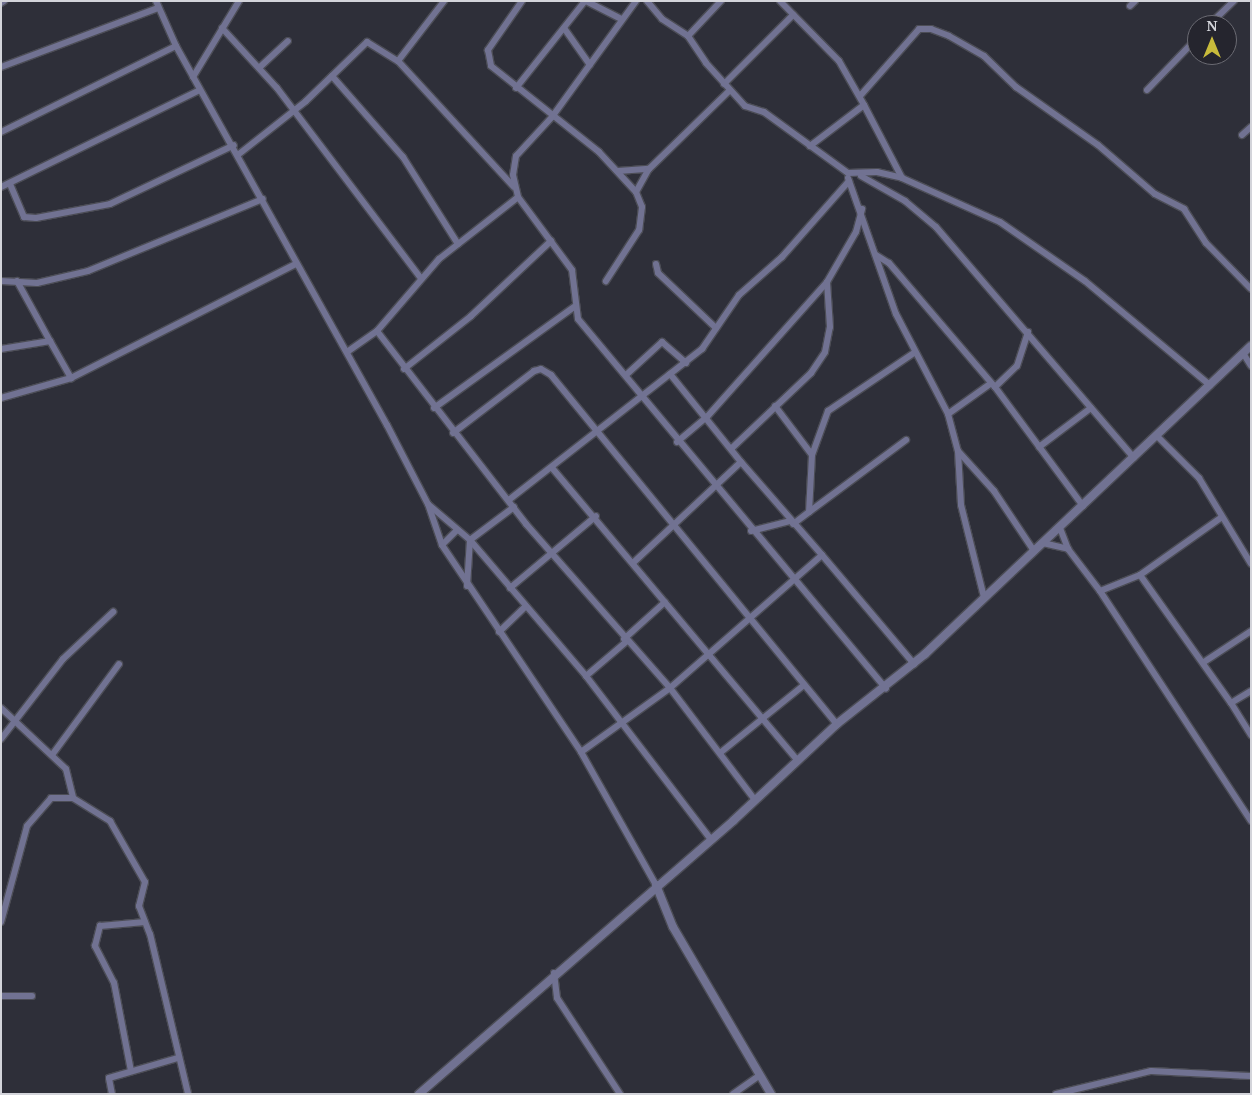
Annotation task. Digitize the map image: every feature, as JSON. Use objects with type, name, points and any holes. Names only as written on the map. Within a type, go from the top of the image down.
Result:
[{"type":"street","points":[[193,78],[238,1]]},
{"type":"street","points":[[522,1],[488,50],[491,66],[618,171],[636,192],[642,207],[641,224],[606,281]]},
{"type":"street","points":[[516,88],[585,1],[620,19]]},
{"type":"street","points":[[636,1],[620,19],[590,65],[552,117],[516,156],[515,188],[518,197],[572,270],[574,307],[578,319],[643,395],[677,442],[714,487],[886,689]]},
{"type":"street","points":[[647,1],[656,14],[688,36],[729,91],[745,106],[764,112],[844,170],[860,176],[925,216],[1028,332],[1134,458]]},
{"type":"street","points":[[688,36],[721,1]]},
{"type":"street","points":[[780,1],[839,61],[860,96],[902,178]]},
{"type":"street","points":[[1219,15],[1234,1]]},
{"type":"street","points":[[398,61],[442,2]]},
{"type":"street","points":[[1,67],[157,5],[193,78],[264,199],[296,264],[347,352],[428,504],[442,545],[467,588],[581,752],[656,885],[673,927],[771,1094]]},
{"type":"street","points":[[724,84],[793,15]]},
{"type":"street","points":[[222,28],[260,67],[420,277]]},
{"type":"street","points":[[564,28],[590,65]]},
{"type":"street","points":[[860,96],[919,29],[932,29],[949,36],[984,56],[1016,87],[1098,146],[1155,194],[1184,209],[1206,243],[1251,289]]},
{"type":"street","points":[[260,67],[288,41]]},
{"type":"street","points":[[239,154],[294,110],[367,42],[398,61],[515,188]]},
{"type":"street","points":[[1,132],[176,46]]},
{"type":"street","points":[[1147,90],[1187,48]]},
{"type":"street","points":[[332,76],[408,164],[458,244]]},
{"type":"street","points":[[1,187],[200,90]]},
{"type":"street","points":[[636,192],[649,169],[729,91]]},
{"type":"street","points":[[810,146],[864,105]]},
{"type":"street","points":[[1242,135],[1251,127]]},
{"type":"street","points":[[10,184],[24,217],[36,218],[116,202],[234,145]]},
{"type":"street","points":[[618,171],[649,169]]},
{"type":"street","points":[[844,170],[862,209],[876,256],[914,353],[948,414],[958,452],[960,498],[984,597]]},
{"type":"street","points":[[860,176],[877,172],[902,178],[1000,222],[1036,245],[1210,385]]},
{"type":"street","points":[[510,499],[599,434],[643,395],[686,363],[716,328],[740,295],[782,257],[849,181]]},
{"type":"street","points":[[347,352],[377,331],[420,277],[458,244],[518,197]]},
{"type":"street","points":[[1,281],[53,281],[88,271],[264,199]]},
{"type":"street","points":[[677,442],[706,418],[827,282],[856,232],[862,209]]},
{"type":"street","points":[[404,369],[551,241]]},
{"type":"street","points":[[876,256],[889,263],[992,386],[1083,506]]},
{"type":"street","points":[[1,398],[71,378],[296,264]]},
{"type":"street","points":[[656,264],[658,273],[716,328]]},
{"type":"street","points":[[18,282],[71,378]]},
{"type":"street","points":[[732,448],[811,373],[825,352],[830,327],[827,282]]},
{"type":"street","points":[[434,408],[574,307]]},
{"type":"street","points":[[377,331],[453,433],[510,499],[514,507],[549,552],[625,641],[670,688],[755,800]]},
{"type":"street","points":[[948,414],[992,386],[1017,366],[1028,332]]},
{"type":"street","points":[[1,349],[50,341]]},
{"type":"street","points":[[626,375],[662,342],[686,363]]},
{"type":"street","points":[[419,1094],[554,973],[755,800],[837,724],[886,689],[914,664],[1251,346]]},
{"type":"street","points":[[809,512],[812,455],[828,412],[914,353]]},
{"type":"street","points":[[1244,353],[1251,366]]},
{"type":"street","points":[[453,433],[496,396],[541,369],[551,374],[837,724]]},
{"type":"street","points":[[670,374],[791,522],[822,555],[914,664]]},
{"type":"street","points":[[775,406],[812,455]]},
{"type":"street","points":[[1039,446],[1091,408]]},
{"type":"street","points":[[1156,435],[1194,471],[1251,564]]},
{"type":"street","points":[[751,531],[791,522],[809,512],[906,440]]},
{"type":"street","points":[[958,452],[994,491],[1034,551]]},
{"type":"street","points":[[634,562],[672,524],[741,462]]},
{"type":"street","points":[[553,469],[596,516],[798,761]]},
{"type":"street","points":[[428,504],[456,530],[470,540],[524,607],[586,676],[710,838]]},
{"type":"street","points":[[467,588],[470,540],[514,507]]},
{"type":"street","points":[[510,588],[549,552],[596,516]]},
{"type":"street","points":[[1100,591],[1140,575],[1222,517]]},
{"type":"street","points":[[1060,528],[1068,549],[1100,591],[1251,821]]},
{"type":"street","points":[[442,545],[456,530]]},
{"type":"street","points":[[1043,543],[1068,549]]},
{"type":"street","points":[[581,752],[670,688],[749,616],[822,555]]},
{"type":"street","points":[[1140,575],[1204,662],[1251,735]]},
{"type":"street","points":[[586,676],[665,602]]},
{"type":"street","points":[[499,632],[524,607]]},
{"type":"street","points":[[1,739],[13,721],[88,631],[113,612]]},
{"type":"street","points":[[1204,662],[1251,632]]},
{"type":"street","points":[[52,755],[119,664]]},
{"type":"street","points":[[720,753],[804,685]]},
{"type":"street","points":[[1231,703],[1251,691]]},
{"type":"street","points":[[1,708],[66,769],[73,798]]},
{"type":"street","points":[[1,922],[27,826],[51,798],[73,798],[102,812],[147,886],[139,906],[145,922],[188,1094]]},
{"type":"street","points":[[131,1071],[114,982],[95,946],[100,926],[145,922]]},
{"type":"street","points":[[554,973],[557,998],[620,1094]]},
{"type":"street","points":[[1,996],[32,996]]},
{"type":"street","points":[[112,1094],[109,1078],[178,1058]]},
{"type":"street","points":[[1056,1094],[1151,1071],[1251,1076]]},
{"type":"street","points":[[733,1094],[760,1075]]}]
